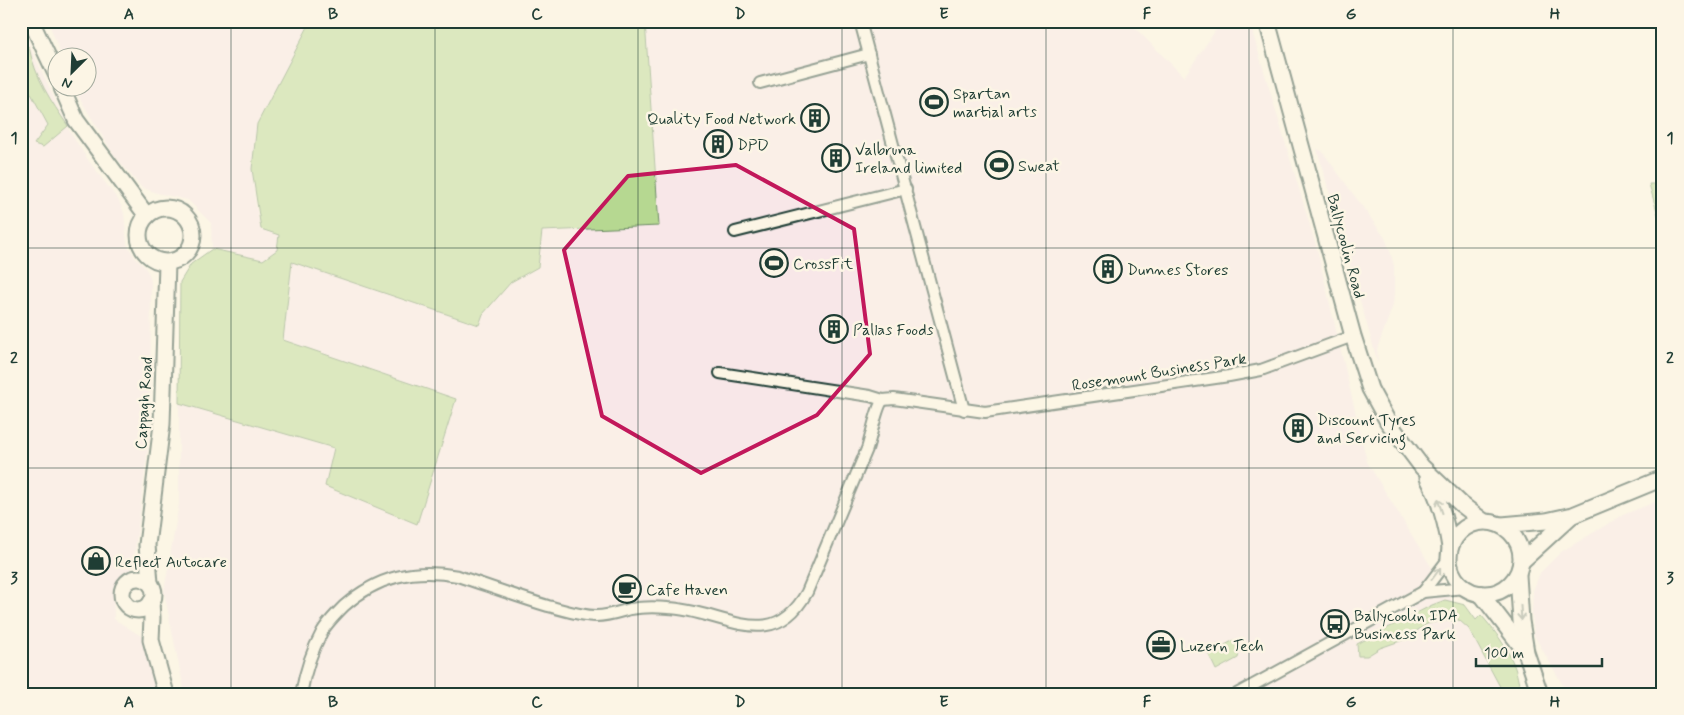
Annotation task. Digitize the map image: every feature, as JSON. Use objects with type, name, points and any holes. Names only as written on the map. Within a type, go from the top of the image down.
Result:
[{"type":"street","points":[[31,21],[48,57]]},
{"type":"street","points":[[860,21],[877,78],[964,410]]},
{"type":"street","name":"Ballycoolin Road","points":[[1267,21],[1353,336],[1370,389],[1388,422],[1422,467],[1436,492],[1446,524],[1449,552]]},
{"type":"street","points":[[760,82],[869,54]]},
{"type":"street","points":[[66,98],[76,120],[147,216]]},
{"type":"street","points":[[735,232],[906,189]]},
{"type":"street","points":[[166,208],[184,214],[190,221],[194,236],[192,245],[187,253],[182,258],[167,263],[150,258],[140,241],[139,232],[147,216],[157,210],[166,208]]},
{"type":"street","name":"Cappagh Road","points":[[151,640],[151,602],[154,593],[150,584],[147,545],[162,424],[167,263]]},
{"type":"street","name":"Rosemount Business Park","points":[[720,373],[870,396],[883,400],[894,399],[985,412],[1261,370],[1353,336]]},
{"type":"street","points":[[300,694],[307,665],[322,631],[336,614],[360,593],[376,583],[417,573],[440,573],[458,576],[572,613],[596,616],[632,609],[668,608],[695,611],[749,626],[764,626],[778,623],[795,610],[807,592],[867,449],[878,408],[883,400]]},
{"type":"street","name":"Ballycoolin Road","points":[[1422,467],[1461,504],[1483,521]]},
{"type":"street","points":[[1424,592],[1449,552],[1457,534],[1466,527],[1483,521],[1502,525],[1524,524],[1574,515],[1663,478]]},
{"type":"street","points":[[1237,694],[1424,592],[1465,588],[1481,594],[1493,594],[1502,590],[1512,583],[1520,568],[1574,515]]},
{"type":"street","points":[[1502,525],[1518,540],[1521,549],[1521,621],[1526,652],[1540,694]]},
{"type":"street","name":"Cappagh Road","points":[[147,545],[133,579],[124,586],[122,596],[126,604],[134,609],[151,640],[166,694]]},
{"type":"street","points":[[1449,552],[1453,575],[1465,588]]},
{"type":"street","points":[[133,579],[142,578],[150,584]]},
{"type":"street","points":[[1481,594],[1526,652]]},
{"type":"street","points":[[134,609],[143,609],[151,602]]},
{"type":"highlighted area","points":[[736,165],[854,229],[870,354],[817,415],[701,473],[602,416],[564,250],[628,176]]},
{"type":"shaded area","points":[[48,21],[311,21],[257,124],[252,169],[256,207],[261,229],[279,235],[277,250],[263,260],[212,249],[211,223],[188,200],[157,193],[141,187],[114,155],[79,98],[98,98],[98,48],[58,48]]},
{"type":"shaded area","points":[[645,21],[1128,21],[1184,77],[1222,21],[1249,21],[1317,249],[1367,462],[1509,694],[185,694],[164,592],[179,504],[179,403],[334,448],[456,400],[283,340],[292,262],[479,325],[483,314],[511,282],[538,267],[542,231],[659,226]]},
{"type":"shaded area","points":[[21,27],[48,85],[48,98],[54,98],[70,132],[119,201],[124,213],[127,244],[135,258],[148,272],[151,281],[150,432],[133,566],[113,588],[114,619],[141,636],[158,694],[21,694]]},
{"type":"shaded area","points":[[1317,149],[1322,151],[1385,238],[1390,251],[1394,266],[1393,305],[1377,349],[1378,363]]},
{"type":"shaded area","points":[[1663,499],[1663,694],[1568,694],[1534,635],[1532,614],[1533,591],[1540,573],[1561,552],[1623,515]]},
{"type":"green space","points":[[311,21],[645,21],[659,226],[542,231],[538,267],[511,282],[483,314],[479,325],[292,262],[283,340],[456,399],[417,524],[325,486],[334,448],[179,403],[180,282],[191,264],[212,249],[263,260],[277,250],[279,235],[261,229],[252,169],[257,124]]},
{"type":"green space","points":[[21,43],[29,47],[35,69],[48,98],[50,98],[68,126],[43,147],[34,144],[48,125],[21,75]]},
{"type":"green space","points":[[1649,184],[1663,184],[1663,232]]},
{"type":"green space","points":[[1445,600],[1465,605],[1476,620],[1481,615],[1486,621],[1509,654],[1523,694],[1504,694],[1469,629],[1459,620],[1427,624],[1403,640],[1380,648],[1367,656],[1358,656],[1357,644]]},
{"type":"green space","points":[[1234,640],[1239,653],[1238,658],[1216,670],[1207,651],[1221,643],[1223,646]]},
{"type":"place","name":"Spartan martial arts","points":[[934,102]]},
{"type":"place","name":"Quality Food Network","points":[[815,118]]},
{"type":"place","name":"DPD","points":[[718,144]]},
{"type":"place","name":"Valbruna Ireland limited","points":[[836,158]]},
{"type":"place","name":"Sweat","points":[[999,165]]},
{"type":"place","name":"CrossFit","points":[[774,263]]},
{"type":"place","name":"Dunnes Stores","points":[[1108,269]]},
{"type":"place","name":"Pallas Foods","points":[[834,329]]},
{"type":"place","name":"Discount Tyres and Servicing","points":[[1298,428]]},
{"type":"place","name":"Reflect Autocare","points":[[96,561]]},
{"type":"place","name":"Cafe Haven","points":[[627,589]]},
{"type":"place","name":"Ballycoolin IDA Business Park","points":[[1335,624]]},
{"type":"place","name":"Luzern Tech","points":[[1161,645]]}]
